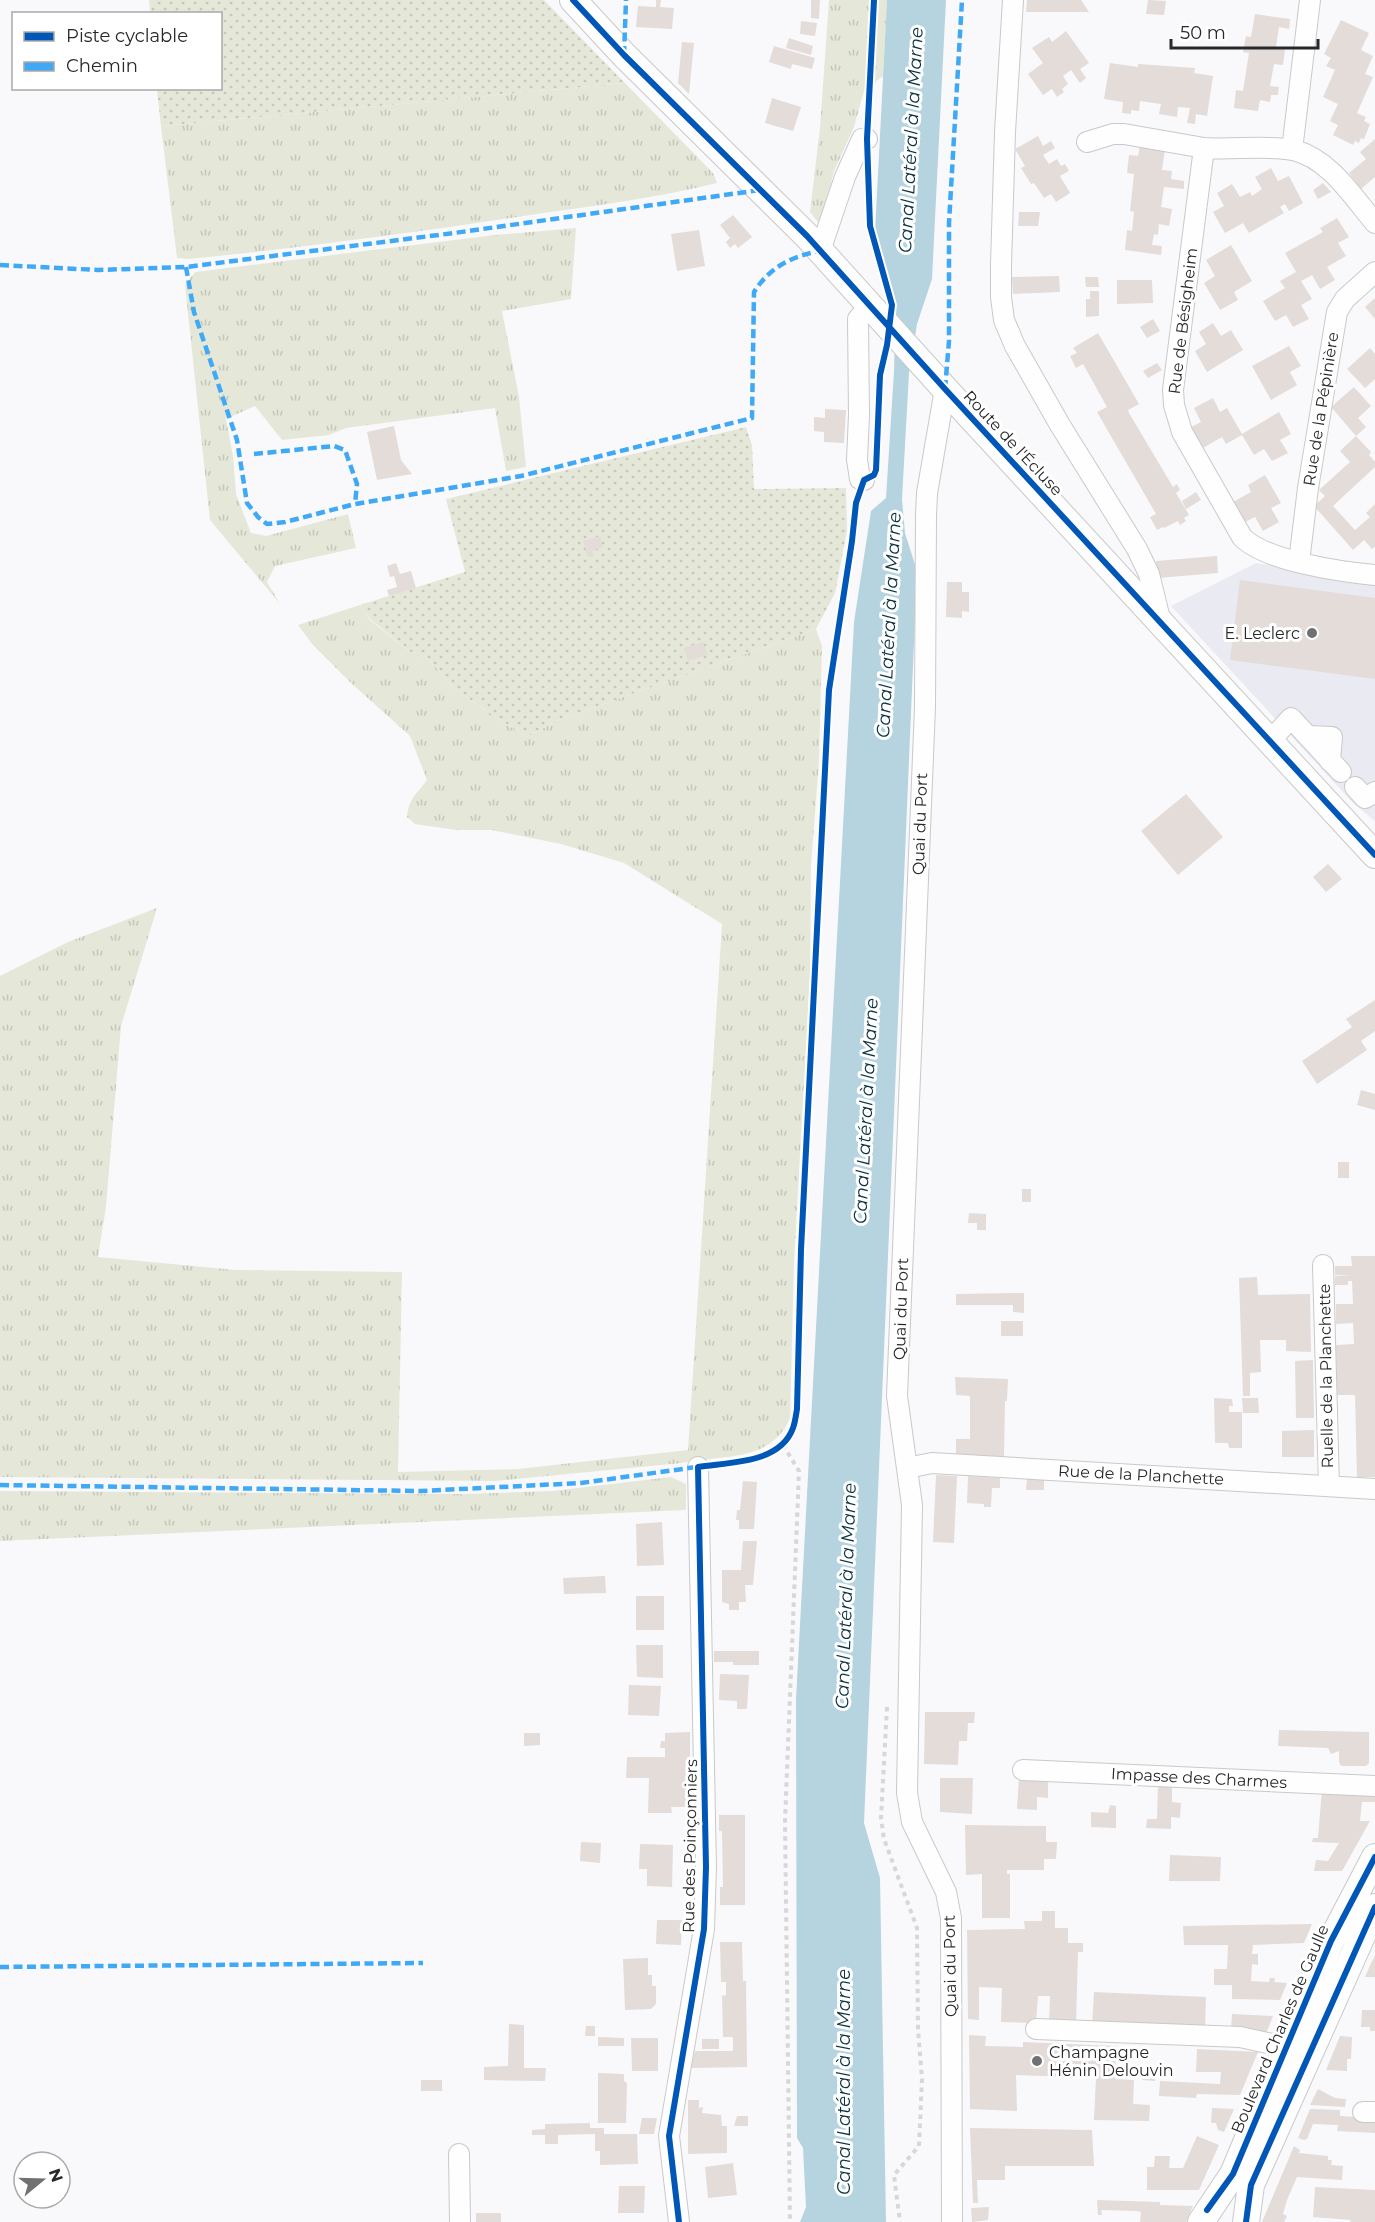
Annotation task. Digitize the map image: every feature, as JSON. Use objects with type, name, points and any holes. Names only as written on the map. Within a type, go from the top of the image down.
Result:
[{"type":"main road","name":"Route de l'Écluse","points":[[573,0],[624,55],[870,304],[945,389],[1375,855]]},
{"type":"main road","name":"Boulevard Charles de Gaulle","points":[[1204,2216],[1233,2174],[1331,1941],[1375,1857]]},
{"type":"main road","points":[[1246,2222],[1251,2185],[1369,1934],[1375,1908]]},
{"type":"main road","name":"Boulevard Charles de Gaulle","points":[[1204,2216],[1221,2213],[1240,2222]]},
{"type":"street","points":[[1013,0],[1001,243],[1001,297],[1004,320],[1015,346],[1060,425],[1137,549],[1149,574],[1161,622]]},
{"type":"street","points":[[1292,150],[1310,0]]},
{"type":"street","points":[[1088,142],[1113,134],[1124,134],[1204,148],[1292,150],[1317,161],[1336,177],[1375,223]]},
{"type":"street","points":[[820,251],[845,177],[862,139],[867,140]]},
{"type":"street","name":"Rue de Bésigheim","points":[[1204,148],[1173,390],[1177,419],[1242,537],[1257,549],[1299,562],[1352,573],[1375,575]]},
{"type":"street","name":"Rue de la Pépinière","points":[[1299,562],[1308,488],[1337,312],[1344,299],[1375,272]]},
{"type":"street","points":[[864,480],[858,475],[857,460],[860,415],[858,319],[870,304]]},
{"type":"street","name":"Quai du Port","points":[[945,389],[927,492],[925,707],[897,1396],[912,1505],[907,1793],[912,1821],[946,1892],[951,1918],[952,2222]]},
{"type":"street","points":[[1270,741],[1291,718],[1336,766]]},
{"type":"street","points":[[1355,787],[1365,798],[1375,792]]},
{"type":"street","name":"Ruelle de la Planchette","points":[[1323,1265],[1329,1486]]},
{"type":"street","name":"Rue de la Planchette","points":[[907,1468],[932,1463],[1375,1489]]},
{"type":"street","name":"Rue des Poinçonniers","points":[[679,2222],[669,2136],[704,1929],[706,1867],[698,1467]]},
{"type":"street","name":"Impasse des Charmes","points":[[1023,1770],[1375,1786]]},
{"type":"street","points":[[1036,2029],[1240,2037],[1286,2047]]},
{"type":"street","points":[[459,2154],[460,2222]]},
{"type":"path","points":[[880,375],[883,354]]},
{"type":"path","points":[[854,514],[856,502]]},
{"type":"path","points":[[783,1445],[799,1471],[784,1821],[790,2222]]},
{"type":"path","points":[[888,1697],[880,1818],[884,1839],[917,1928],[918,2030],[922,2079],[919,2146],[894,2175],[900,2222]]},
{"type":"shaded area","points":[[1256,563],[1375,579],[1375,821],[1353,803],[1171,606]]},
{"type":"green space","points":[[149,0],[544,0],[625,83],[161,126],[157,90],[222,90],[222,12],[150,12]]},
{"type":"green space","points":[[829,0],[887,0],[883,76],[864,91],[854,127],[834,171],[821,226],[810,212],[820,128]]},
{"type":"green space","points":[[625,83],[713,173],[717,183],[621,202],[398,234],[231,255],[177,258],[161,126]]},
{"type":"green space","points":[[576,228],[571,299],[502,311],[519,397],[526,467],[506,471],[495,408],[346,428],[329,435],[282,440],[255,406],[226,419],[233,456],[236,494],[251,533],[266,536],[348,514],[356,548],[275,566],[267,582],[280,604],[210,520],[185,285],[195,272],[495,235]]},
{"type":"green space","points":[[746,427],[752,445],[754,489],[846,488],[847,531],[835,593],[816,629],[561,719],[526,737],[456,690],[428,659],[409,651],[370,619],[360,605],[465,572],[446,499]]},
{"type":"green space","points":[[360,605],[370,620],[409,651],[428,659],[456,690],[526,737],[561,719],[816,629],[822,646],[819,761],[811,865],[810,974],[794,1262],[790,1418],[782,1432],[771,1443],[744,1454],[682,1463],[495,1481],[0,1477],[0,976],[68,942],[157,908],[121,1026],[106,1207],[98,1257],[236,1270],[402,1272],[398,1472],[518,1469],[688,1450],[722,924],[624,863],[561,844],[492,830],[456,830],[415,824],[407,817],[411,801],[427,780],[410,736],[351,683],[313,645],[298,625]]},
{"type":"green space","points":[[671,1477],[686,1484],[686,1510],[0,1541],[0,1491],[465,1494],[552,1491]]},
{"type":"water","name":"Canal Latéral à la Marne","points":[[887,0],[946,0],[932,279],[917,324],[909,373],[902,499],[905,533],[917,571],[864,1823],[880,1878],[886,2222],[800,2222],[806,2207],[803,2148],[797,2138],[796,1699],[854,622],[871,511],[886,498],[894,371],[896,302],[875,232]]},
{"type":"building","points":[[656,0],[661,0],[660,7],[674,8],[672,29],[636,27],[638,6],[656,7]]},
{"type":"building","points":[[811,0],[820,0],[819,19],[811,18]]},
{"type":"building","points":[[1027,0],[1081,0],[1089,12],[1026,12]]},
{"type":"building","points":[[1148,0],[1166,1],[1164,15],[1146,14]]},
{"type":"building","points":[[1255,14],[1290,19],[1289,29],[1279,27],[1276,47],[1285,49],[1283,65],[1274,64],[1270,86],[1279,87],[1278,95],[1271,95],[1270,102],[1260,100],[1258,111],[1234,108],[1236,90],[1243,91],[1249,53],[1243,52],[1246,36],[1251,37]]},
{"type":"building","points":[[1341,20],[1369,33],[1361,50],[1373,56],[1365,74],[1373,77],[1357,113],[1366,117],[1364,121],[1370,124],[1364,139],[1361,138],[1359,143],[1355,141],[1353,145],[1333,135],[1338,125],[1330,121],[1338,104],[1323,97],[1335,70],[1326,66],[1331,58],[1324,54]]},
{"type":"building","points":[[801,21],[817,23],[815,36],[800,34]]},
{"type":"building","points":[[1066,31],[1089,63],[1080,69],[1086,78],[1080,83],[1071,70],[1063,76],[1068,84],[1062,89],[1064,92],[1057,97],[1052,89],[1043,95],[1028,74],[1043,63],[1032,48],[1049,37],[1052,42]]},
{"type":"building","points":[[789,38],[813,46],[811,55],[786,48]]},
{"type":"building","points":[[682,42],[694,43],[689,94],[678,83]]},
{"type":"building","points":[[774,46],[815,58],[812,69],[792,64],[791,69],[769,62]]},
{"type":"building","points":[[1110,63],[1138,67],[1138,64],[1195,68],[1194,73],[1213,76],[1207,116],[1196,114],[1195,124],[1187,123],[1190,108],[1178,107],[1177,117],[1159,114],[1161,104],[1140,101],[1139,111],[1131,110],[1131,114],[1122,113],[1123,102],[1104,99]]},
{"type":"building","points":[[772,98],[801,107],[793,131],[765,123]]},
{"type":"building","points":[[1038,136],[1043,146],[1051,141],[1055,148],[1043,155],[1049,164],[1057,159],[1061,166],[1065,164],[1069,171],[1060,176],[1070,193],[1056,202],[1051,194],[1044,198],[1034,183],[1031,184],[1021,168],[1025,166],[1015,149]]},
{"type":"building","points":[[1375,139],[1375,177],[1361,189],[1349,173],[1366,159],[1360,152]]},
{"type":"building","points":[[1140,145],[1165,150],[1162,170],[1172,171],[1171,179],[1184,181],[1184,189],[1164,187],[1161,207],[1172,209],[1169,226],[1159,224],[1158,235],[1154,234],[1152,245],[1162,246],[1161,255],[1125,250],[1127,230],[1132,231],[1134,212],[1130,211],[1134,174],[1127,173],[1129,155],[1138,156]]},
{"type":"building","points":[[1271,168],[1278,181],[1289,176],[1303,203],[1289,211],[1285,204],[1280,207],[1284,213],[1249,233],[1243,223],[1225,233],[1213,212],[1224,206],[1217,193],[1232,184],[1240,197],[1250,192],[1252,196],[1262,189],[1255,177]]},
{"type":"building","points":[[1323,183],[1331,192],[1318,199],[1313,190]]},
{"type":"building","points":[[1019,212],[1040,212],[1038,226],[1018,226]]},
{"type":"building","points":[[733,215],[752,237],[738,248],[735,244],[730,248],[726,242],[730,238],[720,225]]},
{"type":"building","points":[[1337,218],[1349,237],[1338,243],[1346,256],[1327,267],[1335,280],[1320,289],[1312,275],[1301,281],[1312,299],[1301,305],[1309,319],[1293,327],[1286,315],[1275,321],[1263,301],[1285,288],[1280,281],[1296,272],[1285,253],[1323,232],[1320,228]]},
{"type":"building","points":[[699,230],[705,266],[677,271],[671,234]]},
{"type":"building","points":[[1231,245],[1252,281],[1234,292],[1238,300],[1220,310],[1204,283],[1215,276],[1206,260]]},
{"type":"building","points":[[1059,276],[1060,292],[1013,294],[1012,277]]},
{"type":"building","points":[[1085,277],[1098,277],[1099,287],[1086,287]]},
{"type":"building","points":[[1117,280],[1152,280],[1153,303],[1117,304]]},
{"type":"building","points":[[1090,291],[1099,291],[1099,316],[1086,317],[1086,299],[1090,299]]},
{"type":"building","points":[[1375,298],[1375,319],[1365,307]]},
{"type":"building","points":[[1153,319],[1160,331],[1147,338],[1140,327]]},
{"type":"building","points":[[1213,323],[1221,336],[1231,330],[1243,350],[1207,372],[1195,351],[1206,344],[1199,332]]},
{"type":"building","points":[[1098,333],[1139,404],[1128,410],[1129,413],[1173,487],[1177,484],[1180,490],[1176,493],[1189,515],[1180,525],[1178,521],[1157,530],[1150,517],[1156,514],[1097,412],[1107,407],[1083,364],[1076,368],[1070,356],[1077,353],[1073,348]]},
{"type":"building","points":[[1289,346],[1301,366],[1290,372],[1297,385],[1271,400],[1252,366]]},
{"type":"building","points":[[1370,348],[1375,354],[1375,379],[1365,388],[1347,369]]},
{"type":"building","points":[[1157,363],[1162,370],[1148,378],[1143,371]]},
{"type":"building","points":[[1354,387],[1371,406],[1358,418],[1366,427],[1356,436],[1331,407]]},
{"type":"building","points":[[1213,398],[1220,412],[1227,408],[1242,434],[1279,412],[1291,434],[1280,440],[1288,453],[1272,461],[1264,449],[1254,455],[1242,435],[1226,444],[1222,437],[1203,448],[1191,427],[1201,422],[1194,408]]},
{"type":"building","points":[[825,409],[846,410],[844,443],[824,442],[824,432],[814,431],[814,417],[825,418]]},
{"type":"building","points":[[394,426],[401,460],[412,474],[377,480],[367,432]]},
{"type":"building","points":[[1356,436],[1371,452],[1369,455],[1375,462],[1375,467],[1333,506],[1355,530],[1370,517],[1366,513],[1375,504],[1375,547],[1372,549],[1364,540],[1353,550],[1314,506],[1325,496],[1319,490],[1350,462],[1340,451]]},
{"type":"building","points":[[1265,475],[1281,503],[1271,508],[1279,522],[1263,531],[1255,517],[1245,522],[1233,502],[1251,492],[1248,485]]},
{"type":"building","points":[[1196,492],[1201,500],[1186,509],[1182,501]]},
{"type":"building","points":[[600,536],[603,547],[592,551],[593,556],[588,557],[583,541]]},
{"type":"building","points":[[1217,556],[1218,573],[1158,578],[1156,561]]},
{"type":"building","points":[[396,563],[400,574],[411,571],[416,588],[389,596],[387,590],[397,587],[394,576],[390,577],[387,566]]},
{"type":"building","points":[[1240,580],[1375,598],[1375,679],[1230,660]]},
{"type":"building","points":[[947,582],[962,582],[962,592],[969,592],[969,612],[962,611],[962,618],[946,617]]},
{"type":"building","points":[[703,642],[708,655],[688,661],[684,648]]},
{"type":"building","points":[[1186,794],[1223,837],[1178,875],[1141,831]]},
{"type":"building","points":[[1328,864],[1342,879],[1326,892],[1313,877]]},
{"type":"building","points":[[1375,1000],[1375,1031],[1361,1041],[1367,1050],[1317,1084],[1302,1061],[1352,1027],[1346,1019]]},
{"type":"building","points":[[1361,1090],[1375,1094],[1375,1110],[1357,1105]]},
{"type":"building","points":[[1338,1162],[1349,1162],[1349,1178],[1338,1178]]},
{"type":"building","points":[[1022,1189],[1031,1189],[1031,1202],[1022,1202]]},
{"type":"building","points":[[969,1213],[986,1214],[986,1230],[977,1230],[977,1223],[968,1223]]},
{"type":"building","points":[[1351,1256],[1375,1256],[1375,1477],[1357,1477],[1355,1395],[1337,1395],[1336,1345],[1354,1344],[1353,1323],[1336,1324],[1336,1304],[1353,1304],[1352,1281],[1348,1281],[1348,1285],[1335,1285],[1335,1276],[1352,1275],[1335,1275],[1335,1266],[1352,1266]]},
{"type":"building","points":[[1257,1277],[1258,1295],[1310,1294],[1311,1352],[1286,1351],[1286,1340],[1260,1340],[1261,1372],[1250,1373],[1250,1396],[1243,1396],[1239,1278]]},
{"type":"building","points":[[1024,1293],[1024,1313],[1013,1312],[1013,1305],[956,1305],[956,1294]]},
{"type":"building","points":[[1001,1321],[1023,1321],[1023,1336],[1001,1336]]},
{"type":"building","points":[[1313,1360],[1314,1418],[1296,1418],[1295,1361]]},
{"type":"building","points":[[955,1377],[1008,1379],[1007,1401],[1005,1401],[1004,1456],[956,1456],[956,1439],[970,1439],[970,1396],[956,1395]]},
{"type":"building","points":[[1214,1398],[1232,1399],[1233,1406],[1229,1406],[1229,1412],[1242,1412],[1242,1448],[1229,1448],[1228,1443],[1215,1443]]},
{"type":"building","points":[[1242,1398],[1258,1398],[1259,1413],[1243,1413]]},
{"type":"building","points":[[1314,1430],[1314,1457],[1282,1457],[1282,1431]]},
{"type":"building","points":[[936,1475],[957,1476],[954,1543],[933,1542]]},
{"type":"building","points":[[968,1476],[1000,1478],[1000,1488],[992,1488],[991,1507],[984,1507],[984,1504],[967,1503]]},
{"type":"building","points":[[1027,1479],[1044,1479],[1044,1490],[1026,1490]]},
{"type":"building","points":[[743,1481],[757,1482],[754,1529],[739,1529],[739,1520],[736,1520],[737,1510],[740,1510]]},
{"type":"building","points":[[662,1522],[664,1565],[637,1566],[636,1524]]},
{"type":"building","points":[[743,1541],[757,1541],[753,1585],[745,1585],[746,1602],[739,1602],[739,1610],[729,1610],[729,1604],[722,1602],[722,1570],[741,1570]]},
{"type":"building","points":[[605,1576],[606,1593],[564,1594],[563,1578]]},
{"type":"building","points":[[636,1596],[664,1596],[664,1630],[636,1630]]},
{"type":"building","points":[[636,1645],[663,1645],[663,1678],[637,1677]]},
{"type":"building","points":[[714,1651],[759,1651],[759,1665],[714,1662]]},
{"type":"building","points":[[720,1674],[749,1675],[747,1709],[737,1709],[737,1701],[719,1700]]},
{"type":"building","points":[[629,1685],[661,1686],[659,1716],[628,1715]]},
{"type":"building","points":[[925,1712],[975,1712],[974,1723],[968,1723],[967,1741],[959,1741],[958,1765],[924,1764]]},
{"type":"building","points":[[1279,1730],[1369,1732],[1369,1763],[1366,1766],[1341,1766],[1339,1751],[1331,1754],[1328,1748],[1278,1746]]},
{"type":"building","points":[[690,1732],[693,1807],[671,1807],[672,1813],[648,1813],[649,1778],[626,1778],[627,1757],[665,1757],[665,1748],[660,1748],[661,1741],[665,1741],[665,1733]]},
{"type":"building","points":[[524,1733],[540,1733],[540,1745],[524,1746]]},
{"type":"building","points":[[1019,1777],[1048,1778],[1048,1798],[1037,1797],[1037,1810],[1017,1809]]},
{"type":"building","points":[[940,1778],[973,1778],[972,1814],[940,1812]]},
{"type":"building","points":[[1158,1783],[1172,1784],[1172,1802],[1181,1803],[1180,1818],[1171,1817],[1171,1829],[1146,1828],[1147,1819],[1157,1819]]},
{"type":"building","points":[[1322,1789],[1375,1791],[1375,1802],[1362,1802],[1360,1821],[1370,1821],[1342,1871],[1314,1871],[1316,1860],[1328,1861],[1339,1843],[1312,1842],[1313,1838],[1318,1838]]},
{"type":"building","points":[[1110,1805],[1116,1806],[1116,1828],[1091,1827],[1091,1812],[1108,1813]]},
{"type":"building","points":[[719,1815],[745,1815],[745,1905],[720,1905],[720,1887],[723,1887],[722,1831],[719,1831]]},
{"type":"building","points":[[965,1825],[1046,1826],[1046,1842],[1057,1842],[1056,1859],[1044,1859],[1044,1870],[1007,1870],[1007,1874],[1010,1874],[1010,1918],[982,1918],[982,1874],[966,1875]]},
{"type":"building","points":[[581,1842],[601,1843],[600,1863],[580,1861]]},
{"type":"building","points":[[640,1844],[673,1845],[672,1887],[647,1886],[647,1869],[639,1869]]},
{"type":"building","points":[[1170,1855],[1221,1857],[1220,1881],[1169,1881]]},
{"type":"building","points":[[1042,1911],[1055,1911],[1055,1928],[1068,1928],[1068,1943],[1083,1943],[1083,1952],[1078,1952],[1076,2025],[1049,2024],[1050,1996],[1038,1996],[1036,2023],[1001,2022],[1002,1988],[979,1987],[979,2020],[968,2019],[967,1930],[1025,1929],[1024,1921],[1042,1921]]},
{"type":"building","points":[[657,1920],[682,1920],[681,1945],[656,1944]]},
{"type":"building","points":[[1312,1924],[1304,1943],[1253,1945],[1252,1954],[1258,1954],[1258,1965],[1252,1964],[1251,1981],[1269,1982],[1270,1978],[1275,1978],[1274,1982],[1287,1983],[1280,2000],[1232,1999],[1232,1985],[1214,1985],[1214,1969],[1227,1969],[1228,1945],[1184,1945],[1183,1926]]},
{"type":"building","points":[[720,1942],[742,1942],[743,1981],[746,1981],[747,2067],[691,2068],[695,2051],[733,2051],[733,2037],[723,2037],[722,1996],[726,1995],[726,1982],[721,1982]]},
{"type":"building","points":[[1375,1956],[1375,1977],[1365,1977],[1371,1963]]},
{"type":"building","points":[[648,1958],[648,1975],[652,1975],[652,1986],[656,1986],[656,2004],[651,2009],[625,2010],[623,1959]]},
{"type":"building","points":[[1094,1992],[1206,1997],[1205,2030],[1092,2026]]},
{"type":"building","points":[[1362,2010],[1375,2010],[1375,2031],[1370,2031],[1370,2027],[1361,2027]]},
{"type":"building","points":[[1232,2014],[1273,2016],[1266,2034],[1231,2032]]},
{"type":"building","points":[[509,2024],[524,2025],[524,2068],[546,2068],[545,2081],[484,2080],[484,2067],[508,2066]]},
{"type":"building","points":[[586,2026],[595,2026],[595,2036],[585,2036]]},
{"type":"building","name":"Champagne Hénin Delouvin","points":[[969,2035],[986,2036],[985,2046],[1023,2047],[1023,2042],[1116,2046],[1115,2079],[1134,2080],[1133,2104],[1150,2105],[1149,2121],[1094,2120],[1096,2078],[1016,2075],[1017,2111],[970,2109]]},
{"type":"building","points":[[1340,2036],[1352,2037],[1351,2059],[1347,2059],[1347,2071],[1326,2070]]},
{"type":"building","points":[[598,2037],[624,2038],[624,2046],[598,2046]]},
{"type":"building","points":[[631,2038],[658,2038],[658,2071],[632,2071]]},
{"type":"building","points":[[702,2039],[719,2039],[719,2049],[702,2049]]},
{"type":"building","points":[[1197,2049],[1258,2052],[1240,2095],[1197,2094],[1196,2098],[1159,2096],[1160,2081],[1220,2084],[1221,2072],[1196,2072]]},
{"type":"building","points":[[598,2073],[624,2074],[624,2081],[627,2083],[626,2123],[598,2123]]},
{"type":"building","points":[[1143,2073],[1156,2074],[1155,2081],[1142,2080]]},
{"type":"building","points":[[421,2080],[442,2080],[442,2091],[421,2091]]},
{"type":"building","points":[[1318,2089],[1335,2098],[1346,2099],[1345,2107],[1310,2105]]},
{"type":"building","points":[[688,2100],[699,2100],[699,2108],[703,2107],[702,2113],[721,2115],[722,2126],[727,2126],[727,2153],[688,2154]]},
{"type":"building","points":[[1212,2108],[1234,2109],[1224,2132],[1218,2130],[1216,2123],[1211,2123]]},
{"type":"building","points":[[1310,2109],[1340,2110],[1340,2116],[1375,2118],[1375,2133],[1337,2131],[1338,2125],[1313,2124],[1307,2139],[1298,2138]]},
{"type":"building","points":[[737,2116],[748,2116],[748,2126],[734,2126]]},
{"type":"building","points":[[642,2118],[657,2118],[654,2134],[639,2134]]},
{"type":"building","points":[[590,2123],[590,2128],[604,2128],[604,2134],[637,2134],[638,2164],[600,2165],[600,2151],[595,2151],[595,2134],[558,2135],[558,2144],[545,2144],[545,2135],[532,2135],[532,2130],[545,2129],[545,2124]]},
{"type":"building","points":[[970,2128],[1092,2130],[1094,2166],[1005,2166],[1005,2180],[977,2180],[978,2203],[973,2203]]},
{"type":"building","points":[[1197,2136],[1219,2145],[1199,2190],[1147,2190],[1147,2167],[1154,2167],[1155,2156],[1170,2156],[1169,2168],[1183,2168]]},
{"type":"building","points":[[1294,2146],[1300,2150],[1299,2153],[1328,2156],[1328,2160],[1332,2160],[1331,2165],[1343,2166],[1342,2180],[1297,2177],[1287,2200],[1283,2214],[1287,2216],[1284,2222],[1262,2222]]},
{"type":"building","points":[[733,2163],[737,2195],[708,2198],[705,2167]]},
{"type":"building","points":[[619,2186],[645,2186],[644,2213],[618,2213]]},
{"type":"building","points":[[1315,2187],[1375,2190],[1375,2222],[1350,2222],[1351,2220],[1313,2217]]},
{"type":"building","points":[[1097,2200],[1160,2202],[1160,2205],[1193,2206],[1186,2222],[1140,2222],[1141,2212],[1137,2211],[1101,2210],[1102,2215],[1098,2215]]},
{"type":"building","points":[[989,2207],[988,2220],[972,2222],[971,2208]]},
{"type":"building","points":[[476,2213],[501,2213],[501,2222],[476,2222]]},
{"type":"marked path","points":[[624,55],[626,0]]},
{"type":"marked path","points":[[945,389],[949,341],[949,223],[962,0]]},
{"type":"marked path","points":[[0,265],[98,270],[186,267],[454,233],[760,190]]},
{"type":"marked path","points":[[186,267],[194,312],[237,440],[247,503],[267,524],[285,522],[355,504],[521,476],[752,418],[754,292],[767,276],[783,264],[800,256],[820,251]]},
{"type":"marked path","points":[[254,454],[334,446],[345,450],[357,484],[355,504]]},
{"type":"marked path","points":[[0,1485],[421,1491],[581,1483],[704,1466]]},
{"type":"marked path","points":[[0,1967],[423,1963]]},
{"type":"cycle path","points":[[573,0],[624,55],[807,236],[1375,855]]},
{"type":"cycle path","points":[[679,2222],[669,2136],[704,1929],[706,1867],[698,1467],[752,1459],[777,1449],[793,1428],[797,1409],[801,1250],[829,690],[856,503],[864,480],[874,475],[876,470],[880,375],[887,345],[892,305],[870,226],[867,139],[874,0]]},
{"type":"cycle path","points":[[1207,2210],[1233,2174],[1331,1941],[1375,1857]]},
{"type":"cycle path","points":[[1246,2222],[1251,2185],[1375,1907]]},
{"type":"place","name":"E. Leclerc","points":[[1312,633]]},
{"type":"place","name":"Champagne Hénin Delouvin","points":[[1037,2061]]}]
